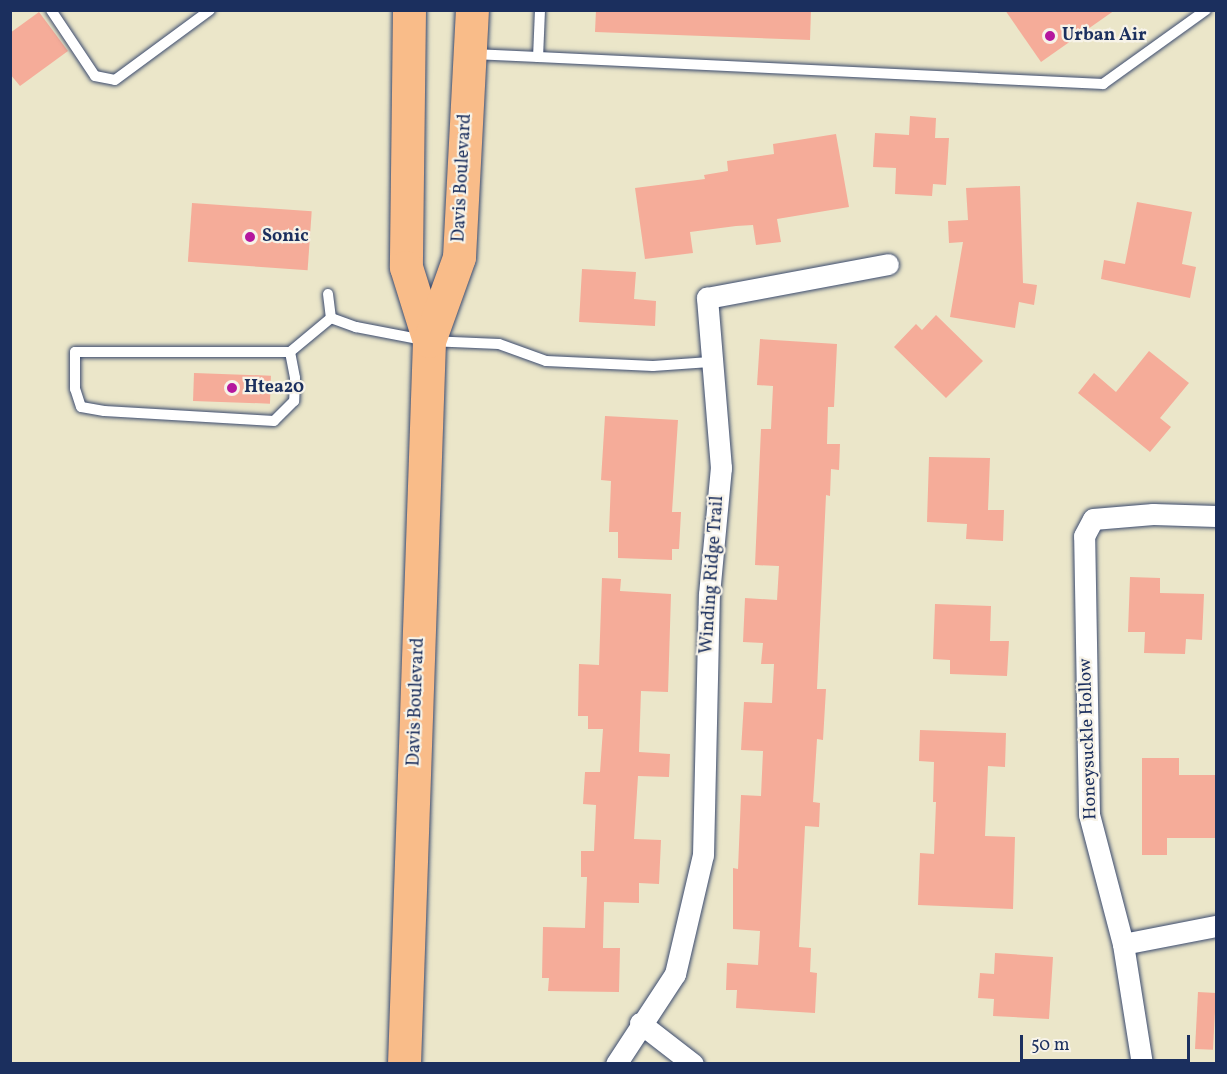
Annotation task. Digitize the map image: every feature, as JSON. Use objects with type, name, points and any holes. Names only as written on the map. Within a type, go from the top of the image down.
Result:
[{"type":"main road","name":"Davis Boulevard","points":[[409,10],[406,267],[429,341]]},
{"type":"main road","name":"Davis Boulevard","points":[[404,1064],[429,341],[459,257],[472,10]]},
{"type":"street","name":"Winding Ridge Trail","points":[[616,1064],[640,1023],[675,974],[703,855],[709,594],[722,468],[710,362],[707,298],[888,264]]},
{"type":"street","name":"Honeysuckle Hollow","points":[[1142,1064],[1123,944],[1089,814],[1083,536],[1093,519],[1153,514],[1216,516]]},
{"type":"street","points":[[1123,944],[1216,926]]},
{"type":"street","points":[[640,1023],[693,1064]]},
{"type":"lane","points":[[51,10],[95,76],[115,80],[210,10]]},
{"type":"lane","points":[[538,57],[540,10]]},
{"type":"lane","points":[[470,54],[1103,84],[1206,10]]},
{"type":"lane","points":[[328,294],[331,318]]},
{"type":"lane","points":[[331,318],[356,327],[429,341],[500,344],[546,361],[652,366],[710,362]]},
{"type":"lane","points":[[291,352],[295,378],[294,400],[274,420],[81,407],[75,389],[75,352],[291,352],[331,318]]},
{"type":"building","points":[[596,10],[811,10],[810,40],[595,32]]},
{"type":"building","name":"Urban Air","points":[[1005,10],[1115,10],[1041,62]]},
{"type":"building","points":[[39,12],[68,51],[20,86],[10,74],[10,33]]},
{"type":"building","points":[[910,116],[936,118],[935,138],[949,138],[946,185],[933,184],[932,196],[895,194],[896,168],[873,167],[875,133],[909,135]]},
{"type":"building","points":[[836,134],[849,207],[777,219],[781,242],[756,245],[753,225],[736,226],[690,232],[693,253],[645,259],[635,188],[705,179],[704,175],[728,171],[727,161],[774,154],[773,144]]},
{"type":"building","points":[[1020,186],[1023,283],[1037,285],[1034,305],[1019,302],[1015,328],[950,317],[963,242],[949,243],[948,221],[968,220],[966,188]]},
{"type":"building","points":[[1137,202],[1192,212],[1182,264],[1196,267],[1190,298],[1101,279],[1104,260],[1125,264]]},
{"type":"building","name":"Sonic","points":[[192,203],[312,211],[308,270],[188,262]]},
{"type":"building","points":[[582,269],[636,272],[634,299],[656,301],[655,326],[579,322]]},
{"type":"building","points":[[936,315],[983,361],[946,398],[894,347],[916,324],[922,330]]},
{"type":"building","points":[[760,339],[837,344],[834,407],[828,407],[827,444],[840,444],[839,470],[831,469],[830,496],[826,495],[817,689],[826,689],[823,740],[817,739],[813,802],[820,803],[819,827],[805,826],[799,947],[811,948],[810,972],[817,973],[815,1013],[736,1008],[737,990],[726,990],[727,963],[758,965],[760,931],[733,929],[733,868],[738,869],[741,795],[761,796],[763,751],[741,750],[744,702],[772,703],[774,664],[761,664],[763,643],[743,642],[745,598],[777,600],[779,566],[755,565],[761,429],[771,429],[773,386],[757,385]]},
{"type":"building","points":[[1149,351],[1189,383],[1160,418],[1171,427],[1150,452],[1078,393],[1094,373],[1116,392]]},
{"type":"building","name":"Htea20","points":[[194,373],[271,376],[270,404],[193,401]]},
{"type":"building","points":[[605,416],[678,420],[672,512],[681,512],[679,549],[672,549],[672,560],[618,558],[618,532],[609,532],[611,481],[601,480]]},
{"type":"building","points":[[929,457],[990,458],[988,510],[1004,510],[1003,541],[966,539],[967,524],[927,522]]},
{"type":"building","points":[[1130,577],[1160,578],[1160,593],[1204,594],[1202,640],[1186,639],[1185,654],[1144,653],[1145,632],[1128,632]]},
{"type":"building","points":[[602,578],[621,579],[620,591],[671,594],[668,692],[641,691],[639,752],[670,754],[669,777],[638,776],[634,839],[661,840],[659,884],[639,883],[639,903],[604,902],[603,948],[620,948],[619,992],[548,991],[549,978],[542,978],[543,927],[585,928],[587,877],[581,877],[581,851],[594,851],[596,805],[583,804],[585,772],[600,772],[603,729],[588,729],[588,716],[578,716],[579,664],[599,665]]},
{"type":"building","points":[[935,604],[991,606],[990,641],[1009,641],[1007,676],[950,674],[950,660],[933,659]]},
{"type":"building","points":[[920,730],[1006,733],[1005,767],[988,766],[985,836],[1015,837],[1013,909],[918,905],[920,853],[934,854],[936,802],[933,802],[934,762],[919,761]]},
{"type":"building","points":[[1142,758],[1179,758],[1179,775],[1215,775],[1215,838],[1167,838],[1167,855],[1142,855]]},
{"type":"building","points":[[995,953],[1053,957],[1049,1019],[993,1016],[994,999],[978,998],[980,973],[994,974]]},
{"type":"building","points":[[1198,992],[1216,993],[1213,1050],[1195,1049]]},
{"type":"place","name":"Urban Air","points":[[1050,36]]},
{"type":"place","name":"Sonic","points":[[250,237]]},
{"type":"place","name":"Htea20","points":[[232,388]]}]
